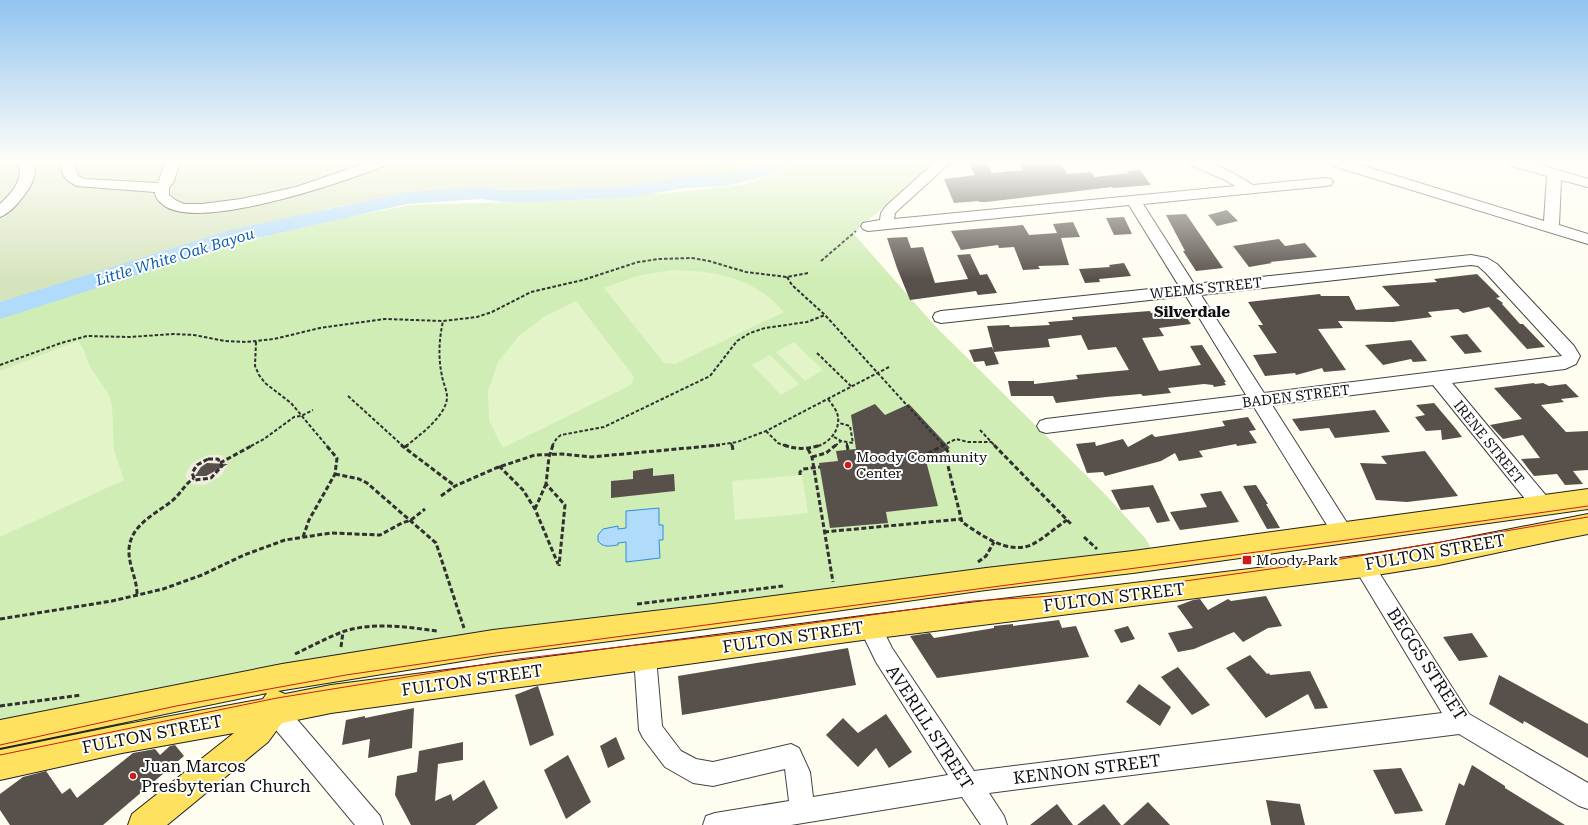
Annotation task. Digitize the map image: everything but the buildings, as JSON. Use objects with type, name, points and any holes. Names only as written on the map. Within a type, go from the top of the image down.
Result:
[{"type":"main road","name":"FULTON STREET","points":[[0,734],[282,677],[493,642],[713,616],[986,579],[1132,562],[1541,504],[1588,499]]},
{"type":"main road","name":"FULTON STREET","points":[[0,765],[331,699],[870,626],[1364,566],[1439,554],[1557,529],[1588,524]]},
{"type":"main road","points":[[143,825],[258,732],[274,710],[282,677]]},
{"type":"street","points":[[0,212],[11,202]]},
{"type":"street","points":[[168,202],[177,207],[185,209],[208,208],[252,202]]},
{"type":"street","points":[[888,224],[886,217],[887,213],[899,202]]},
{"type":"street","points":[[868,226],[1129,202]]},
{"type":"street","points":[[1134,202],[1342,532]]},
{"type":"street","points":[[1466,202],[1588,239]]},
{"type":"street","points":[[1551,227],[1552,202]]},
{"type":"street","name":"WEEMS STREET","points":[[941,317],[1189,289],[1471,260]]},
{"type":"street","name":"BADEN STREET","points":[[1046,426],[1438,379],[1565,363],[1570,360],[1571,356],[1568,350],[1491,268],[1482,262],[1471,260]]},
{"type":"street","name":"IRENE STREET","points":[[1438,379],[1541,504]]},
{"type":"street","name":"BEGGS STREET","points":[[1364,566],[1461,722],[1588,797]]},
{"type":"street","name":"AVERILL STREET","points":[[870,626],[884,655],[995,825]]},
{"type":"street","points":[[645,657],[651,730],[673,759],[694,771],[713,774],[791,756],[798,772],[803,811]]},
{"type":"street","points":[[274,710],[371,825]]},
{"type":"street","name":"KENNON STREET","points":[[715,825],[967,784],[1461,722]]},
{"type":"path","points":[[821,261],[857,230],[868,226]]},
{"type":"path","points":[[0,365],[61,343],[87,336],[129,337],[173,334],[194,335],[225,341],[256,342],[320,328],[385,319],[443,321],[477,318],[530,292],[583,280],[623,266],[653,260],[676,258],[703,260],[746,272],[787,277],[808,273]]},
{"type":"path","points":[[787,277],[792,285],[825,315],[949,453],[944,460],[938,462],[932,461],[926,454]]},
{"type":"path","points":[[535,509],[548,477],[549,455],[554,441],[561,434],[604,427],[710,376],[721,364],[735,343],[754,330],[769,326],[805,323],[825,315]]},
{"type":"path","points":[[405,447],[440,416],[446,404],[447,398],[438,359],[438,344],[443,321]]},
{"type":"path","points":[[256,342],[255,366],[259,375],[265,383],[291,403],[337,458],[335,474],[309,520],[303,537]]},
{"type":"path","points":[[817,353],[852,387]]},
{"type":"path","points":[[441,496],[455,486],[499,466],[535,455],[561,454],[591,457],[622,456],[730,443],[766,431],[889,367]]},
{"type":"path","points":[[348,396],[405,447],[455,486]]},
{"type":"path","points":[[766,431],[774,440],[786,447],[808,450],[821,446],[834,436],[839,424],[837,410],[828,399]]},
{"type":"path","points":[[220,463],[264,439],[294,417],[301,416],[313,410]]},
{"type":"path","points":[[834,436],[847,443],[853,442],[850,426],[839,424]]},
{"type":"path","points":[[980,430],[1072,525]]},
{"type":"path","points":[[921,457],[956,439],[968,442],[992,442]]},
{"type":"path","points":[[812,457],[826,453],[841,441]]},
{"type":"path","points":[[730,443],[733,450]]},
{"type":"path","points":[[847,443],[848,450]]},
{"type":"path","points":[[808,450],[812,457],[834,587]]},
{"type":"path","points":[[137,594],[138,588],[129,552],[133,536],[147,518],[173,499],[188,480],[194,478],[195,480],[205,481],[217,474],[222,466],[218,459],[208,459],[197,465],[192,474],[194,478]]},
{"type":"path","points":[[944,460],[947,462],[962,522],[994,542],[1015,548],[1031,545],[1067,520]]},
{"type":"path","points":[[499,466],[523,490],[535,509],[559,566],[565,505],[546,484]]},
{"type":"path","points":[[800,475],[800,470],[820,467]]},
{"type":"path","points":[[335,474],[339,477],[360,479],[411,520],[436,543],[465,628],[462,634]]},
{"type":"path","points":[[0,619],[112,601],[163,589],[183,583],[267,545],[285,540],[331,533],[380,535],[402,523],[411,520],[425,509]]},
{"type":"path","points":[[824,532],[961,519]]},
{"type":"path","points":[[341,650],[343,632]]},
{"type":"green space","points":[[0,202],[362,202],[261,226],[0,306]]},
{"type":"green space","points":[[532,202],[891,202],[853,233],[935,326],[1103,492],[1146,539],[1153,553],[661,609],[390,656],[0,727],[0,316],[199,255],[270,235],[344,218],[411,205]]},
{"type":"green space","points":[[671,270],[707,272],[741,281],[766,295],[784,312],[675,364],[664,363],[604,288],[636,276]]},
{"type":"green space","points":[[576,301],[634,377],[631,385],[503,448],[489,421],[488,391],[498,362],[518,337],[545,316]]},
{"type":"green space","points":[[78,341],[83,348],[89,365],[109,395],[112,406],[114,450],[124,480],[0,537],[0,371]]},
{"type":"green space","points":[[794,342],[823,370],[805,381],[776,352]]},
{"type":"green space","points":[[770,355],[799,384],[781,395],[752,365]]},
{"type":"green space","points":[[802,475],[808,513],[735,520],[732,481]]},
{"type":"shaded area","points":[[208,455],[222,455],[228,464],[221,476],[205,485],[190,484],[185,475],[192,463]],"holes":[[[207,463],[213,463],[216,467],[213,472],[206,476],[199,476],[197,472],[201,467]]]},
{"type":"water","points":[[659,508],[659,525],[663,525],[663,540],[659,540],[660,558],[626,562],[626,542],[618,543],[618,545],[607,546],[602,545],[598,541],[598,535],[603,529],[618,526],[618,529],[626,528],[626,511]]},
{"type":"waterway","name":"Little White Oak Bayou","points":[[0,311],[239,235],[390,202]]},
{"type":"tram line","points":[[0,745],[176,706],[346,675],[495,653],[1347,540],[1588,506]]},
{"type":"tram line","points":[[0,755],[277,698],[518,659],[747,632],[973,601],[1086,594],[1171,583],[1341,559],[1588,517]]},
{"type":"place","name":"Moody Community Center","points":[[848,465]]},
{"type":"place","name":"Moody Park","points":[[1247,560]]},
{"type":"place","name":"Juan Marcos Presbyterian Church","points":[[133,776]]},
{"type":"district","name":"Silverdale","points":[[1192,312]]}]
